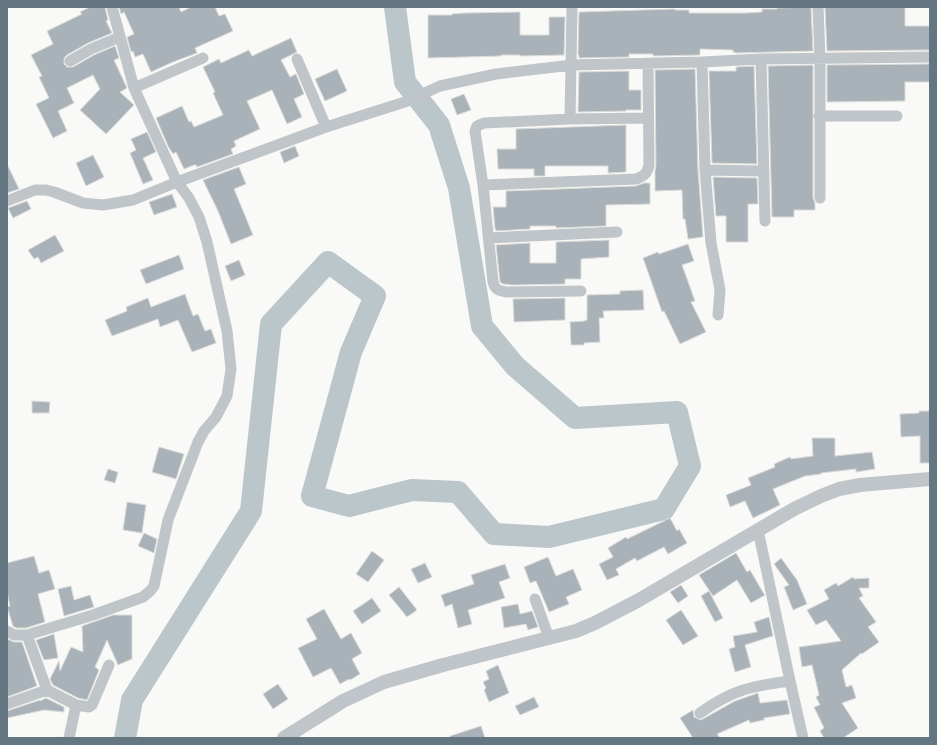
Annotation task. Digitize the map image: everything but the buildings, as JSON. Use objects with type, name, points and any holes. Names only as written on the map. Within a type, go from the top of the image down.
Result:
[{"type":"street","points":[[7,631],[14,635],[27,635],[93,615],[143,597],[150,591],[154,586],[168,520],[195,449],[204,431],[216,417],[227,396],[231,369],[230,350],[212,262],[199,217],[189,198],[177,182],[134,88],[112,7]]},
{"type":"street","points":[[570,119],[572,7]]},
{"type":"street","points":[[818,7],[820,59],[820,198]]},
{"type":"street","points":[[70,61],[91,49],[120,37]]},
{"type":"street","points":[[7,201],[35,190],[46,190],[83,203],[103,205],[118,204],[133,200],[177,182],[326,127],[405,102],[440,86],[496,74],[572,66],[648,63],[761,59],[930,57]]},
{"type":"street","points":[[134,88],[203,58]]},
{"type":"street","points":[[297,59],[326,127]]},
{"type":"street","points":[[761,59],[764,221]]},
{"type":"street","points":[[702,62],[705,170],[711,243],[720,290],[718,315]]},
{"type":"street","points":[[483,185],[636,179],[643,177],[647,172],[649,165],[648,63]]},
{"type":"street","points":[[819,116],[897,116]]},
{"type":"street","points":[[581,291],[507,292],[499,291],[495,287],[493,282],[483,185],[475,131],[477,126],[484,123],[570,119],[648,118]]},
{"type":"street","points":[[705,170],[762,171]]},
{"type":"street","points":[[489,238],[617,232]]},
{"type":"street","points":[[284,738],[343,701],[384,682],[576,631],[595,624],[639,600],[794,509],[821,496],[839,489],[860,485],[930,479]]},
{"type":"street","points":[[758,530],[803,738]]},
{"type":"street","points":[[535,599],[549,638]]},
{"type":"street","points":[[27,635],[47,690],[76,705],[84,707],[92,705],[109,665]]},
{"type":"street","points":[[700,713],[713,703],[742,689],[762,684],[790,681]]},
{"type":"street","points":[[7,704],[47,690]]},
{"type":"street","points":[[69,738],[76,705]]},
{"type":"waterway","points":[[125,738],[132,700],[251,511],[271,324],[328,262],[375,296],[351,352],[312,496],[349,506],[412,490],[458,492],[494,534],[549,537],[664,509],[690,466],[677,412],[575,418],[515,366],[482,326],[459,188],[439,125],[405,82],[395,7]]}]
